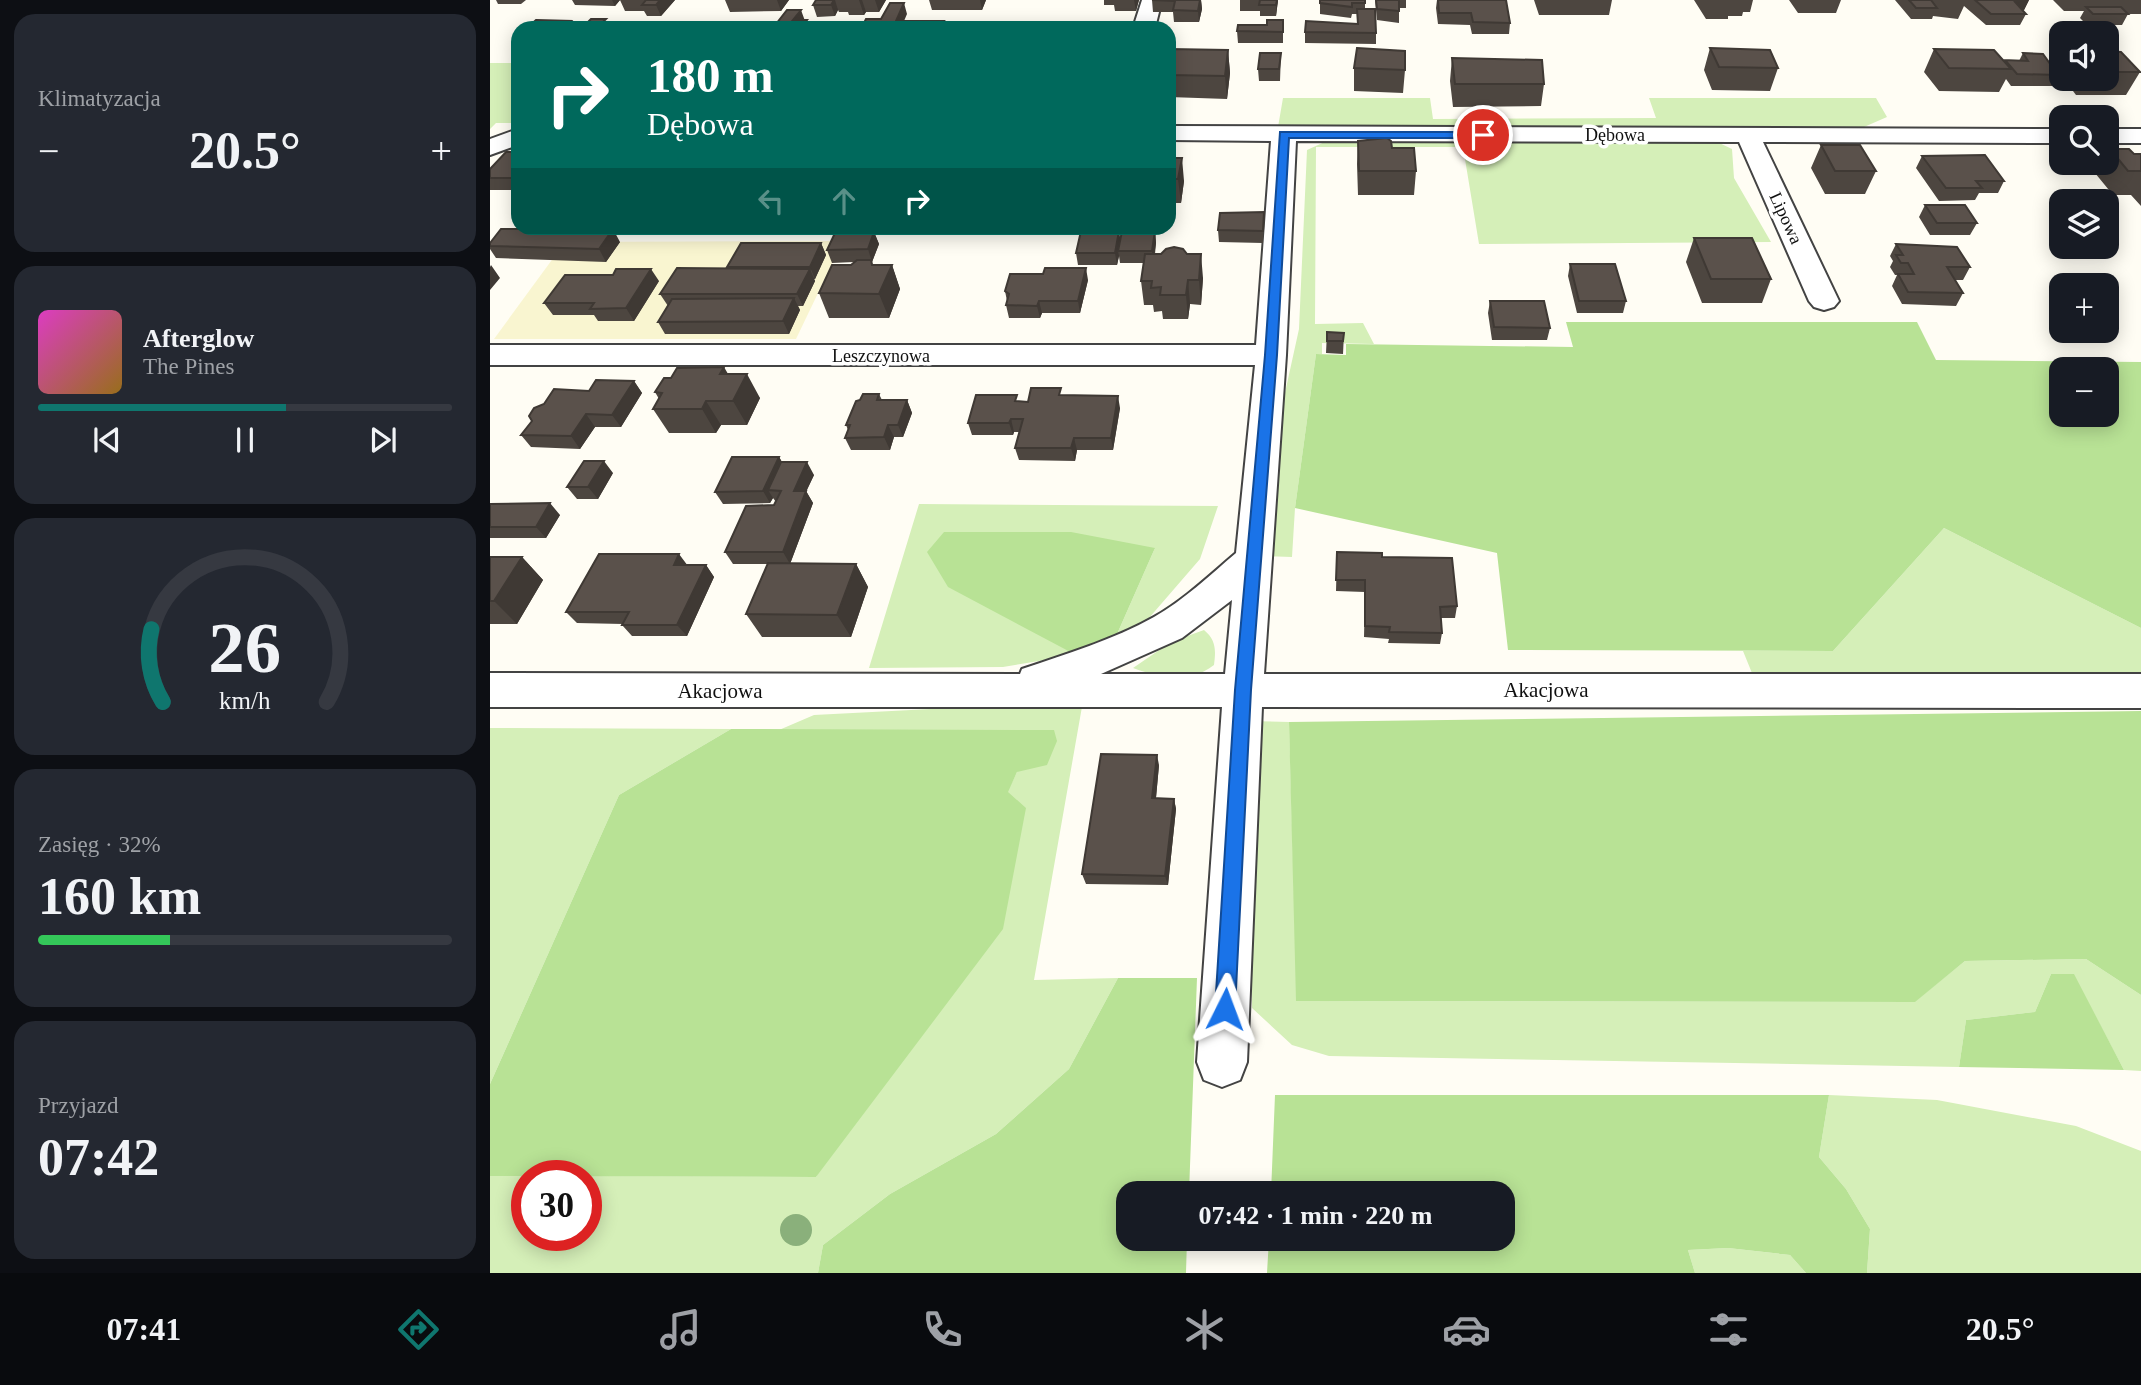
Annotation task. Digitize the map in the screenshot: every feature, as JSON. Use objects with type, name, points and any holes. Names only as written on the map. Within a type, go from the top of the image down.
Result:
[{"type":"street","points":[[1146,21],[1152,0]]},
{"type":"street","name":"Dębowa","points":[[1176,133],[2049,136]]},
{"type":"street","points":[[1222,1062],[1243,690],[1271,355],[1284,135]]},
{"type":"street","name":"Lipowa","points":[[1748,136],[1824,301]]},
{"type":"street","points":[[2119,136],[2141,136]]},
{"type":"street","points":[[490,148],[511,139]]},
{"type":"street","name":"Leszczynowa","points":[[490,355],[1271,355]]},
{"type":"street","name":"Akacjowa","points":[[950,691],[1044,680],[1110,654],[1168,627],[1211,596],[1254,559]]},
{"type":"street","name":"Akacjowa","points":[[490,690],[2141,691]]},
{"type":"shaded area","points":[[843,241],[796,339],[494,339],[565,242]]},
{"type":"green space","points":[[490,63],[511,63],[511,123],[496,123],[490,129]]},
{"type":"green space","points":[[1283,98],[1430,98],[1433,119],[1656,118],[1649,98],[1876,98],[1887,117],[1864,127],[1278,127]]},
{"type":"green space","points":[[1329,140],[1715,141],[1732,149],[1734,178],[1771,242],[1479,244],[1463,147],[1316,147],[1315,324],[1363,323],[1374,344],[1322,343],[1322,354],[1316,354],[1295,508],[1292,557],[1264,556],[1281,411],[1299,329],[1307,150]]},
{"type":"green space","points":[[1566,322],[1917,322],[1936,360],[2049,361],[2049,427],[2119,427],[2119,362],[2141,362],[2141,628],[1944,528],[1833,651],[1508,650],[1497,553],[1295,508],[1316,354],[1346,355],[1346,344],[1573,347]]},
{"type":"green space","points":[[919,504],[1218,506],[1200,559],[1149,618],[1114,641],[1155,548],[1076,655],[1003,667],[869,668]]},
{"type":"green space","points":[[1944,528],[2141,628],[2141,674],[1754,678],[1743,651],[1833,651]]},
{"type":"green space","points":[[944,532],[1071,532],[1155,548],[1114,641],[1076,655],[948,587],[927,552]]},
{"type":"green space","points":[[1204,630],[1213,642],[1215,655],[1214,665],[1204,672],[1175,678],[1133,668],[1171,642]]},
{"type":"green space","points":[[1083,701],[1034,980],[1118,978],[1069,1069],[996,1134],[890,1194],[823,1245],[818,1273],[490,1273],[490,1176],[511,1176],[511,1251],[602,1251],[602,1176],[816,1177],[1017,772],[1054,731],[779,730],[814,715]]},
{"type":"green space","points":[[2141,711],[2141,995],[2086,959],[1965,961],[1915,1002],[1296,1001],[1289,722]]},
{"type":"green space","points":[[1246,721],[1289,722],[1297,1001],[1914,1002],[1965,961],[2086,959],[2141,995],[2141,1071],[2124,1070],[2073,974],[2051,974],[2035,1012],[1966,1020],[1959,1067],[1329,1056],[1292,1045],[1252,1008]]},
{"type":"green space","points":[[490,728],[731,729],[619,795],[490,1084]]},
{"type":"green space","points":[[731,729],[1054,730],[1057,741],[1047,765],[1017,772],[1008,792],[1026,808],[1003,929],[816,1177],[602,1176],[602,1160],[511,1160],[511,1176],[490,1176],[490,1084],[619,795]]},
{"type":"green space","points":[[2051,974],[2074,974],[2124,1070],[1959,1067],[1966,1020],[2035,1012]]},
{"type":"green space","points":[[1118,978],[1197,978],[1189,1181],[1116,1181],[1116,1251],[1187,1251],[1186,1273],[818,1273],[823,1245],[890,1194],[996,1134],[1069,1069]]},
{"type":"green space","points":[[1275,1095],[1829,1095],[1819,1157],[1846,1189],[1870,1229],[1867,1273],[1806,1273],[1790,1255],[1728,1248],[1688,1250],[1695,1273],[1267,1273],[1268,1251],[1515,1251],[1515,1181],[1271,1181]]},
{"type":"green space","points":[[1829,1095],[1937,1100],[2076,1126],[2141,1151],[2141,1273],[1867,1273],[1870,1229],[1846,1189],[1819,1157]]},
{"type":"green space","points":[[1728,1248],[1790,1255],[1806,1273],[1695,1273],[1688,1250]]},
{"type":"building","points":[[646,0],[660,0],[656,5],[642,5]]},
{"type":"building","points":[[816,0],[834,0],[831,5],[813,5]]},
{"type":"building","points":[[1152,0],[1200,0],[1198,11],[1173,10],[1175,1]]},
{"type":"building","points":[[1260,0],[1277,0],[1276,5],[1259,5]]},
{"type":"building","points":[[1320,0],[1365,0],[1365,3],[1352,3],[1352,7],[1320,3]]},
{"type":"building","points":[[1376,0],[1399,0],[1399,11],[1377,9]]},
{"type":"building","points":[[1438,0],[1506,0],[1510,23],[1473,22],[1471,13],[1439,13]]},
{"type":"building","points":[[1909,0],[1931,0],[1937,8],[1916,8]]},
{"type":"building","points":[[1975,0],[2025,0],[2015,2],[2026,14],[1991,14]]},
{"type":"building","points":[[890,3],[904,3],[896,21],[865,21],[881,19]]},
{"type":"building","points":[[2086,7],[2121,7],[2128,14],[2093,14]]},
{"type":"building","points":[[1357,9],[1375,9],[1376,33],[1305,32],[1306,21],[1358,24]]},
{"type":"building","points":[[787,10],[801,10],[793,20],[807,20],[806,21],[778,21]]},
{"type":"building","points":[[1267,20],[1283,20],[1283,32],[1237,31],[1238,25],[1267,25]]},
{"type":"building","points":[[1357,48],[1405,51],[1405,70],[1354,68]]},
{"type":"building","points":[[1710,48],[1770,50],[1778,68],[1719,67]]},
{"type":"building","points":[[1176,49],[1228,50],[1225,76],[1176,75]]},
{"type":"building","points":[[1934,49],[1994,50],[2011,69],[1949,68]]},
{"type":"building","points":[[2119,52],[2121,52],[2140,72],[2119,72]]},
{"type":"building","points":[[1260,53],[1281,53],[1279,69],[1258,69]]},
{"type":"building","points":[[2023,53],[2043,54],[2049,62],[2049,75],[2017,74],[2005,60],[2028,61]]},
{"type":"building","points":[[1452,58],[1542,60],[1544,84],[1455,84]]},
{"type":"building","points":[[1387,138],[1391,141],[1392,148],[1414,148],[1416,171],[1359,171],[1358,141]]},
{"type":"building","points":[[1821,145],[1860,145],[1876,171],[1835,171]]},
{"type":"building","points":[[2119,149],[2129,149],[2134,154],[2141,154],[2141,171],[2128,171],[2119,160]]},
{"type":"building","points":[[506,152],[511,152],[511,178],[490,178],[490,169]]},
{"type":"building","points":[[1985,155],[2004,181],[1976,181],[1982,188],[1946,188],[1922,156]]},
{"type":"building","points":[[1176,158],[1182,158],[1178,179]]},
{"type":"building","points":[[1925,205],[1965,205],[1977,223],[1937,223]]},
{"type":"building","points":[[1264,212],[1263,231],[1218,230],[1220,213]]},
{"type":"building","points":[[501,229],[511,229],[511,235],[609,235],[599,249],[490,246]]},
{"type":"building","points":[[834,235],[873,235],[868,249],[827,250]]},
{"type":"building","points":[[1080,235],[1118,235],[1115,253],[1076,253]]},
{"type":"building","points":[[1121,235],[1154,235],[1152,251],[1118,251]]},
{"type":"building","points":[[1694,238],[1752,238],[1771,279],[1711,279]]},
{"type":"building","points":[[741,243],[821,243],[810,267],[727,267]]},
{"type":"building","points":[[1896,244],[1957,247],[1970,267],[1947,267],[1963,293],[1908,292],[1898,274],[1914,274],[1908,263],[1901,263],[1896,255],[1903,255]]},
{"type":"building","points":[[1174,247],[1183,249],[1187,254],[1201,254],[1199,280],[1188,280],[1186,295],[1160,295],[1161,287],[1151,288],[1152,281],[1141,281],[1145,254],[1161,254]]},
{"type":"building","points":[[857,260],[871,260],[872,265],[892,265],[879,294],[819,293],[832,265],[851,265]]},
{"type":"building","points":[[1570,264],[1615,264],[1626,301],[1579,301]]},
{"type":"building","points":[[677,268],[810,269],[797,294],[660,294]]},
{"type":"building","points":[[1045,268],[1086,268],[1078,301],[1039,301],[1037,306],[1006,305],[1009,294],[1005,291],[1010,274],[1043,274]]},
{"type":"building","points":[[616,269],[651,269],[626,308],[590,309],[594,303],[544,303],[565,275],[613,275]]},
{"type":"building","points":[[794,298],[783,321],[658,322],[672,299]]},
{"type":"building","points":[[1490,301],[1544,301],[1550,328],[1494,327]]},
{"type":"building","points":[[1327,332],[1344,333],[1343,341],[1327,341]]},
{"type":"building","points":[[724,367],[720,374],[747,374],[733,401],[706,401],[702,409],[653,409],[662,393],[655,392],[664,378],[671,378],[677,368]]},
{"type":"building","points":[[596,380],[634,381],[612,415],[586,414],[571,436],[521,435],[532,421],[529,416],[534,408],[544,404],[554,389],[589,391]]},
{"type":"building","points":[[1031,388],[1061,388],[1059,395],[1118,396],[1111,438],[1074,438],[1071,448],[1015,448],[1023,419],[1011,419],[1009,423],[968,423],[976,395],[1017,395],[1015,401],[1028,402]]},
{"type":"building","points":[[863,394],[879,394],[877,400],[907,400],[898,425],[888,425],[884,437],[845,438],[850,425],[846,425],[856,401],[860,400]]},
{"type":"building","points":[[732,457],[779,457],[763,491],[715,492]]},
{"type":"building","points":[[584,461],[604,461],[588,487],[567,487]]},
{"type":"building","points":[[781,462],[807,462],[794,491],[806,491],[783,552],[725,552],[746,506],[774,505],[781,491],[768,490]]},
{"type":"building","points":[[550,503],[536,527],[490,527],[490,504]]},
{"type":"building","points":[[1337,552],[1382,553],[1382,557],[1452,558],[1457,606],[1440,607],[1442,633],[1389,632],[1390,627],[1365,626],[1365,580],[1336,580]]},
{"type":"building","points":[[599,554],[679,554],[674,565],[706,565],[677,625],[622,625],[629,612],[566,612]]},
{"type":"building","points":[[490,557],[522,557],[494,601],[490,601]]},
{"type":"building","points":[[768,563],[856,564],[837,615],[746,614]]},
{"type":"building","points":[[1101,754],[1157,755],[1152,798],[1174,799],[1165,876],[1082,874]]},
{"type":"route","points":[[1225,1009],[1243,690],[1271,355],[1284,135],[1483,135]]}]
